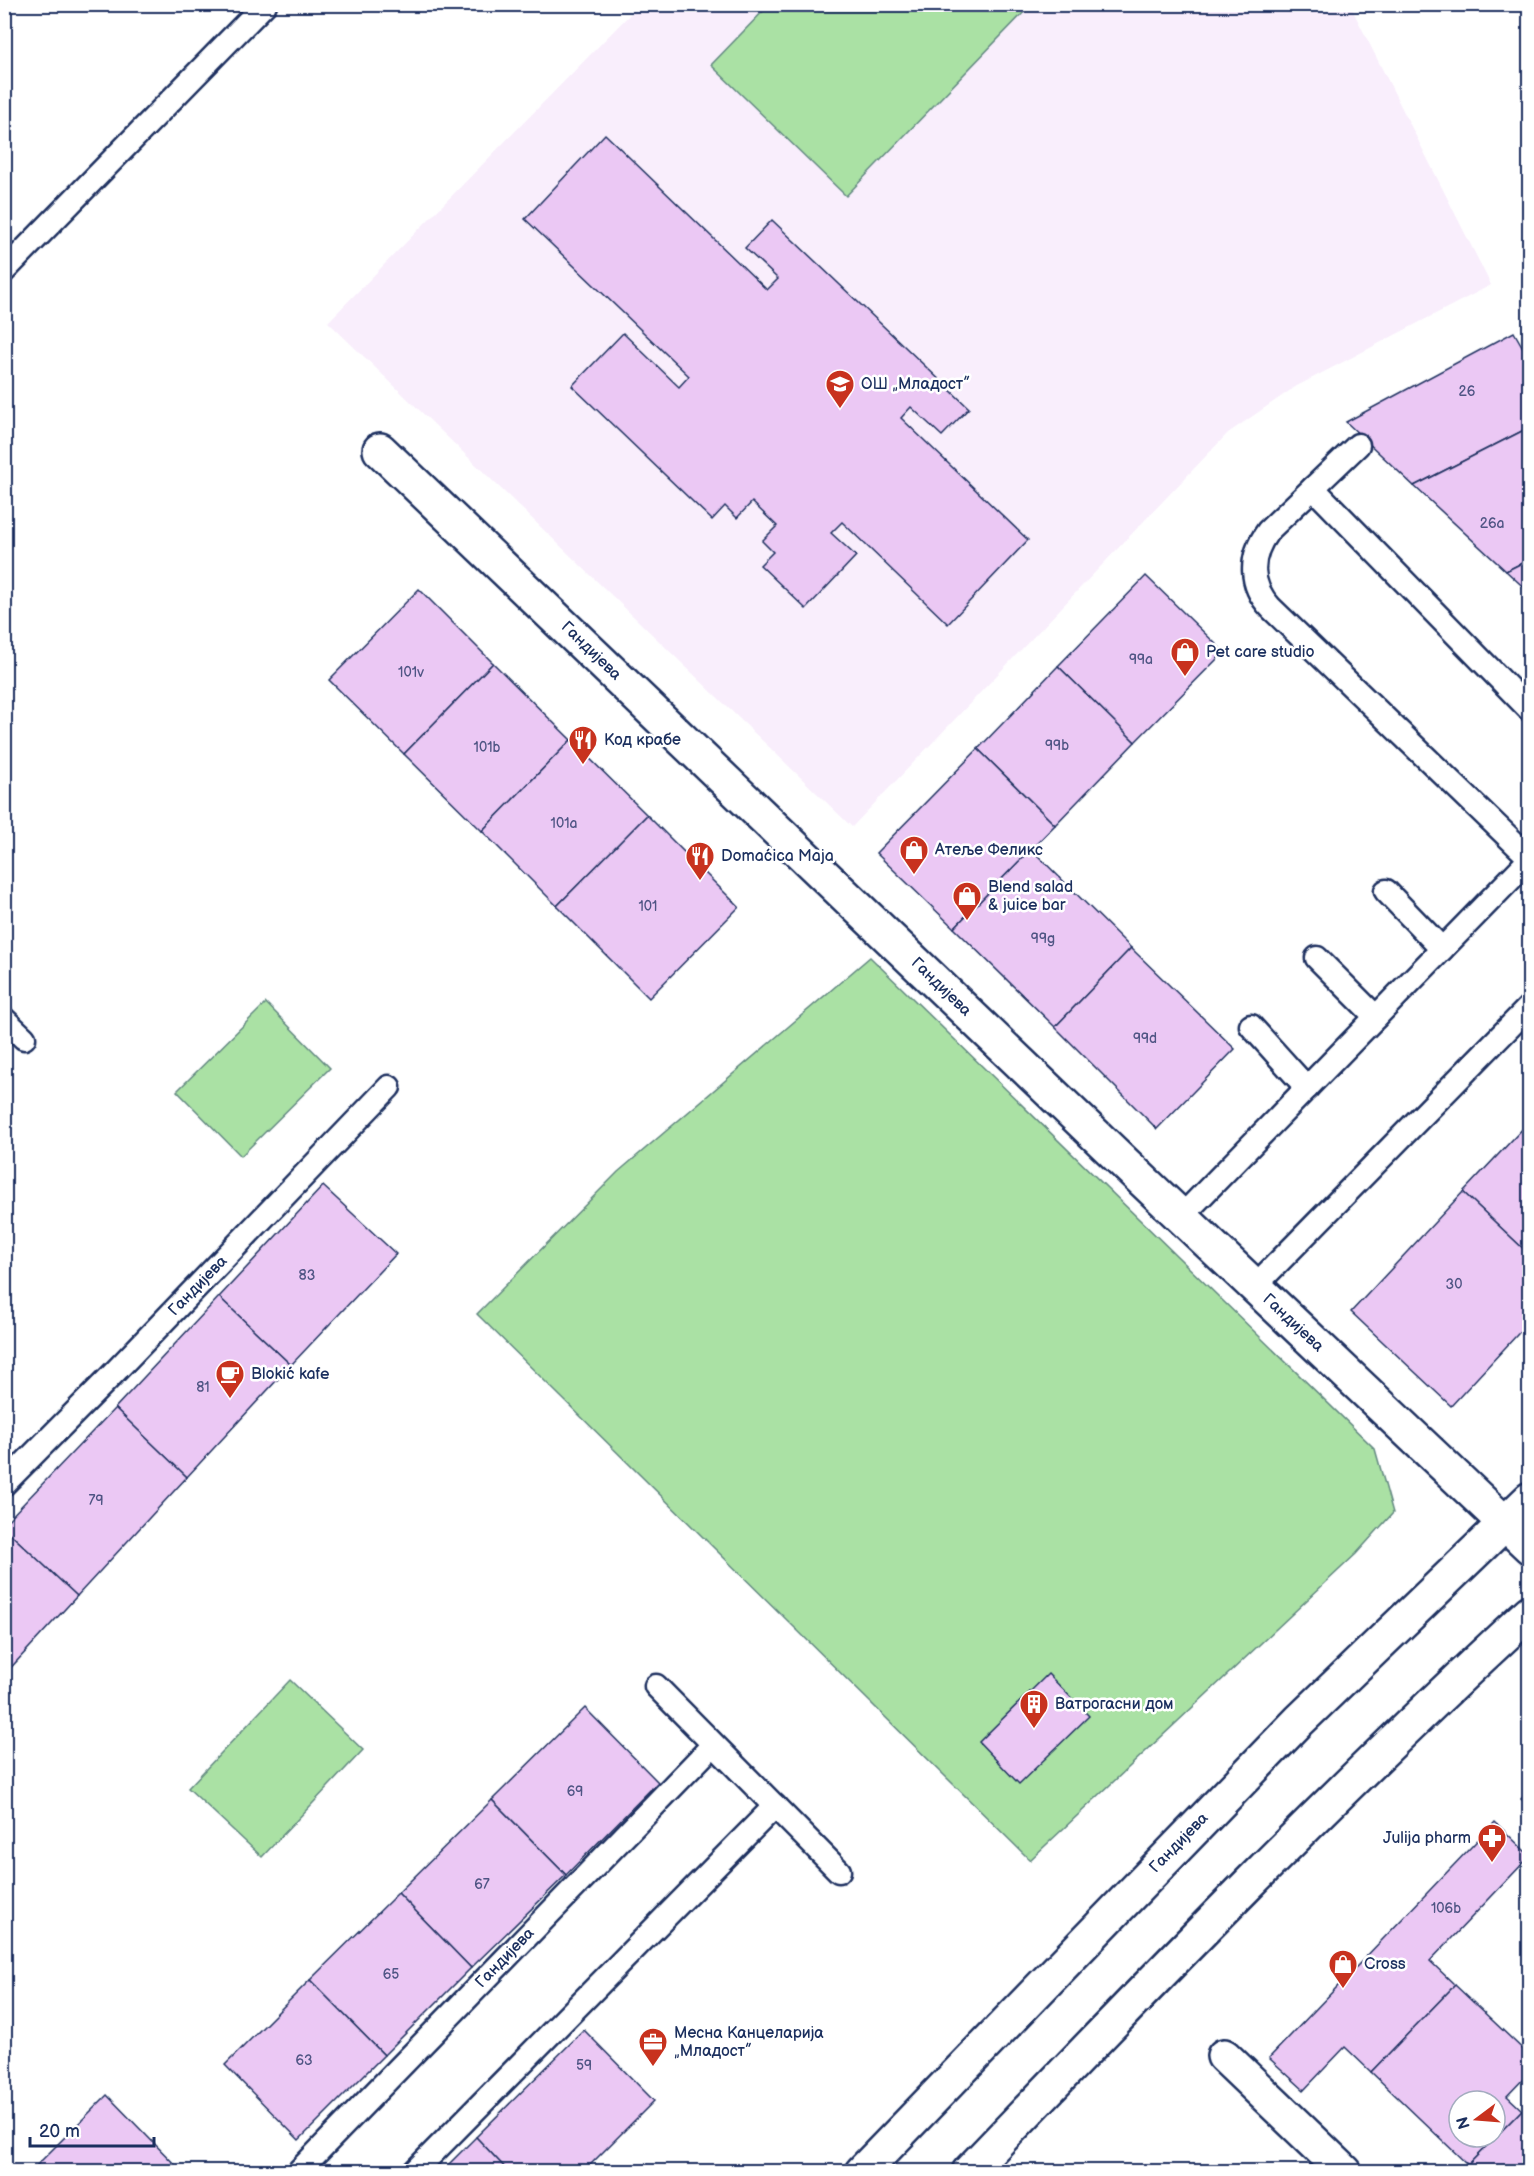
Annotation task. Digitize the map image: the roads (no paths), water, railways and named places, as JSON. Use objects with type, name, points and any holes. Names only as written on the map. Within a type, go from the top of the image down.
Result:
[{"type":"street","name":"Гандијева","points":[[380,450],[1254,1287],[1530,1547]]},
{"type":"street","name":"Гандијева","points":[[862,2172],[1266,1754],[1530,1499]]},
{"type":"street","points":[[969,2172],[1124,2010],[1346,1785],[1530,1612]]},
{"type":"street","points":[[1224,2056],[1345,2172]]},
{"type":"lane","points":[[6,267],[265,4]]},
{"type":"lane","points":[[1181,1217],[1530,858],[1271,608],[1258,591],[1253,570],[1257,549],[1268,531],[1358,445]]},
{"type":"lane","points":[[1313,488],[1530,710]]},
{"type":"lane","points":[[1386,891],[1442,949]]},
{"type":"lane","points":[[1317,958],[1376,1017]]},
{"type":"lane","points":[[1254,1287],[1530,1006]]},
{"type":"lane","points":[[4,1019],[24,1038]]},
{"type":"lane","points":[[1251,1026],[1307,1088]]},
{"type":"lane","name":"Гандијева","points":[[4,1484],[389,1087]]},
{"type":"lane","points":[[656,1686],[839,1871]]},
{"type":"lane","name":"Гандијева","points":[[298,2172],[713,1745]]},
{"type":"lane","points":[[414,2172],[775,1806]]},
{"type":"place","name":"ОШ „Младост”","points":[[840,410]]},
{"type":"place","name":"Pet care studio","points":[[1185,678]]},
{"type":"place","name":"Код крабе","points":[[583,766]]},
{"type":"place","name":"Атеље Феликс","points":[[914,876]]},
{"type":"place","name":"Domaćica Maja","points":[[700,882]]},
{"type":"place","name":"Blend salad & juice bar","points":[[967,922]]},
{"type":"place","name":"Blokić kafe","points":[[230,1400]]},
{"type":"place","name":"Ватрогасни дом","points":[[1034,1730]]},
{"type":"place","name":"Julija pharm","points":[[1492,1864]]},
{"type":"place","name":"Cross","points":[[1343,1990]]},
{"type":"place","name":"Месна Канцеларија „Младост”","points":[[653,2068]]}]
